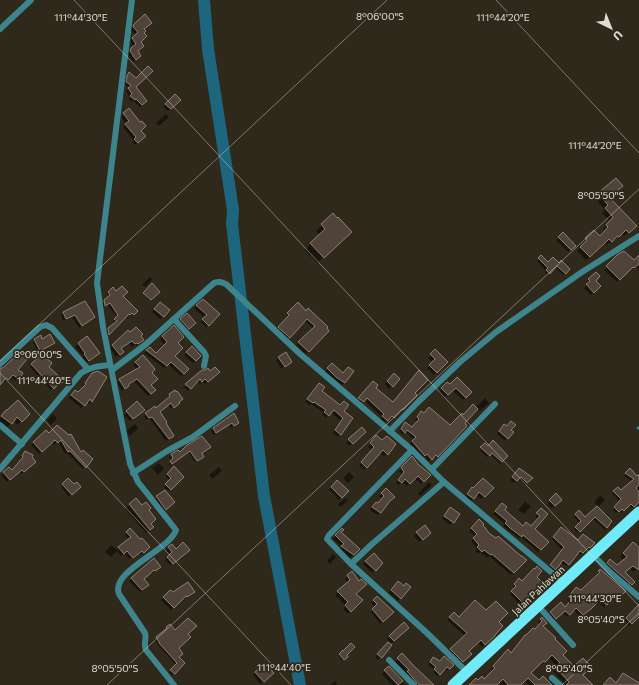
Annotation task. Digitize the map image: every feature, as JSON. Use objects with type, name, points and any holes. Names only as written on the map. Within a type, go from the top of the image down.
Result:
[{"type":"highway","name":"Jalan Pahlawan","points":[[453,685],[639,512]]},
{"type":"street","points":[[0,29],[31,0]]},
{"type":"street","points":[[132,0],[96,283],[130,464],[138,482],[176,530],[170,539],[125,574],[119,582],[117,589],[145,632],[146,638],[144,646],[146,650],[174,685]]},
{"type":"street","points":[[390,431],[460,362],[496,332],[582,272],[638,238]]},
{"type":"street","points":[[0,469],[81,373],[96,366],[111,367],[127,360],[214,284],[221,282],[226,284],[300,353],[412,450],[444,482],[564,583]]},
{"type":"street","points":[[174,319],[202,348],[206,356],[204,366]]},
{"type":"street","points":[[0,364],[40,327],[46,325],[52,328],[88,369]]},
{"type":"street","points":[[432,469],[495,404]]},
{"type":"street","points":[[133,473],[192,437],[235,406]]},
{"type":"street","points":[[0,425],[22,444]]},
{"type":"street","points":[[412,450],[329,535],[327,539],[351,564],[427,633],[467,672]]},
{"type":"street","points":[[351,564],[444,482]]},
{"type":"street","points":[[593,555],[639,597]]},
{"type":"street","points":[[538,607],[573,645]]},
{"type":"street","points":[[389,660],[414,685]]},
{"type":"street","points":[[552,678],[560,685]]},
{"type":"building","points":[[145,14],[152,23],[144,29],[146,31],[144,33],[147,36],[141,42],[144,46],[138,51],[141,56],[136,60],[130,51],[136,44],[132,38],[138,32],[133,27],[134,24]]},
{"type":"building","points":[[148,66],[153,71],[136,87],[147,101],[142,105],[130,96],[132,94],[128,88],[131,85],[126,82],[129,72],[136,78]]},
{"type":"building","points":[[175,94],[181,100],[171,109],[165,104]]},
{"type":"building","points":[[129,108],[140,122],[142,121],[146,126],[141,131],[146,136],[138,143],[134,139],[136,137],[125,124],[129,121],[123,113]]},
{"type":"building","points":[[616,178],[623,186],[609,197],[637,226],[629,233],[626,230],[619,237],[617,236],[612,242],[609,239],[590,257],[580,247],[587,240],[585,238],[594,230],[600,236],[608,227],[606,225],[613,217],[605,208],[608,205],[598,193]]},
{"type":"building","points":[[333,213],[352,232],[324,258],[310,243],[325,229],[321,224]]},
{"type":"building","points":[[563,232],[576,246],[571,250],[558,237]]},
{"type":"building","points":[[624,251],[634,260],[639,255],[639,264],[634,268],[633,267],[620,280],[606,266],[618,254]]},
{"type":"building","points":[[541,255],[548,262],[553,257],[559,263],[561,260],[570,269],[566,274],[557,266],[550,274],[546,270],[548,268],[538,258]]},
{"type":"building","points":[[596,272],[600,276],[596,281],[601,286],[594,293],[586,284],[590,281],[588,279]]},
{"type":"building","points":[[152,283],[160,292],[151,300],[143,293]]},
{"type":"building","points":[[122,286],[128,292],[123,296],[138,311],[134,315],[132,313],[130,315],[129,314],[109,335],[108,328],[117,321],[114,319],[118,315],[110,303],[105,306],[104,300],[110,295],[108,292],[113,287],[116,291]]},
{"type":"building","points":[[203,299],[220,314],[209,326],[202,319],[207,315],[196,305]]},
{"type":"building","points":[[85,301],[95,317],[82,326],[75,315],[66,319],[63,312]]},
{"type":"building","points":[[160,302],[170,310],[164,317],[154,309]]},
{"type":"building","points":[[298,302],[306,311],[308,308],[328,327],[327,328],[329,331],[309,352],[298,342],[315,326],[307,319],[290,338],[278,327],[289,315],[287,313]]},
{"type":"building","points":[[187,313],[196,323],[189,329],[180,319]]},
{"type":"building","points":[[174,325],[184,337],[178,343],[183,348],[175,356],[189,369],[184,374],[171,362],[167,366],[146,350],[150,347],[156,353],[167,342],[162,336]]},
{"type":"building","points":[[136,327],[143,334],[141,336],[144,340],[138,344],[135,344],[132,341],[121,348],[124,352],[120,355],[112,345],[128,330],[130,332]]},
{"type":"building","points":[[50,334],[55,343],[40,351],[34,339],[41,335],[42,339]]},
{"type":"building","points":[[87,336],[100,353],[89,361],[78,343]]},
{"type":"building","points":[[192,346],[201,356],[196,361],[186,352]]},
{"type":"building","points":[[435,349],[448,362],[437,373],[429,365],[435,359],[430,354]]},
{"type":"building","points":[[21,351],[28,358],[18,370],[23,373],[19,379],[13,375],[8,380],[6,378],[0,385],[0,368],[3,368]]},
{"type":"building","points":[[286,352],[292,362],[285,367],[278,357]]},
{"type":"building","points":[[42,354],[52,363],[49,367],[64,381],[60,385],[59,383],[54,389],[31,364]]},
{"type":"building","points":[[143,355],[155,369],[152,373],[158,379],[151,385],[156,390],[151,394],[137,379],[129,384],[129,386],[125,389],[119,379],[140,367],[135,362]]},
{"type":"building","points":[[332,363],[343,373],[348,367],[354,371],[345,383],[327,368]]},
{"type":"building","points":[[215,367],[220,372],[208,382],[205,379],[202,382],[200,379],[191,389],[185,384],[202,370],[208,368],[210,371]]},
{"type":"building","points":[[419,370],[428,380],[415,393],[417,395],[403,410],[402,409],[394,418],[392,416],[388,421],[382,416],[384,414],[367,398],[364,402],[358,398],[373,381],[378,385],[376,388],[393,402]]},
{"type":"building","points":[[98,371],[107,377],[92,402],[90,399],[85,406],[71,395],[75,390],[78,392],[86,384],[85,383],[92,373]]},
{"type":"building","points":[[394,373],[400,379],[393,387],[387,381]]},
{"type":"building","points":[[457,377],[472,392],[466,398],[456,388],[448,395],[441,388],[447,382],[450,384]]},
{"type":"building","points":[[319,383],[325,387],[322,391],[340,405],[344,401],[349,405],[344,411],[353,418],[341,435],[335,430],[343,418],[334,410],[329,416],[324,412],[326,410],[307,399]]},
{"type":"building","points":[[175,390],[183,399],[174,408],[171,403],[160,412],[174,436],[169,439],[152,417],[149,418],[145,413],[155,406],[156,408],[170,396],[169,394]]},
{"type":"building","points":[[18,400],[30,414],[22,422],[17,417],[12,424],[1,416]]},
{"type":"building","points":[[137,401],[145,410],[133,419],[126,411]]},
{"type":"building","points":[[473,404],[478,409],[465,423],[467,426],[438,457],[436,455],[432,460],[427,454],[425,456],[412,441],[416,437],[407,430],[405,433],[401,429],[405,422],[412,427],[419,419],[417,417],[421,411],[424,413],[429,407],[450,425],[462,413],[463,415]]},
{"type":"building","points":[[234,413],[239,423],[234,426],[232,423],[216,433],[213,428]]},
{"type":"building","points":[[511,421],[516,425],[511,430],[514,432],[508,439],[499,431],[504,424],[507,426]]},
{"type":"building","points":[[57,425],[69,435],[71,434],[81,452],[83,450],[93,459],[86,468],[70,451],[68,452],[61,440],[58,443],[55,440],[42,452],[33,442],[46,430],[49,433]]},
{"type":"building","points":[[362,427],[366,432],[353,444],[348,439]]},
{"type":"building","points":[[376,435],[382,440],[387,436],[396,444],[388,455],[383,450],[367,468],[361,462],[374,447],[370,443]]},
{"type":"building","points":[[202,436],[211,447],[202,453],[204,457],[197,461],[190,451],[172,464],[170,461],[173,458],[171,454],[178,450],[180,452],[187,445]]},
{"type":"building","points":[[493,440],[508,456],[502,462],[492,453],[490,456],[480,447],[485,443],[488,446]]},
{"type":"building","points":[[25,451],[33,455],[32,457],[36,462],[24,472],[22,470],[10,480],[3,472],[9,467],[12,470],[23,457],[22,456]]},
{"type":"building","points":[[412,456],[418,464],[431,475],[424,482],[418,476],[410,484],[405,479],[402,483],[398,480],[404,472],[401,467]]},
{"type":"building","points":[[174,466],[184,477],[171,490],[165,484],[171,478],[167,474]]},
{"type":"building","points":[[519,468],[533,478],[527,483],[521,477],[517,481],[512,477]]},
{"type":"building","points":[[630,468],[637,476],[639,474],[639,485],[636,488],[639,492],[639,502],[634,507],[631,504],[624,511],[622,509],[619,512],[614,507],[621,499],[613,491],[618,487],[621,490],[634,479],[625,473]]},
{"type":"building","points":[[68,478],[74,484],[77,482],[81,487],[72,495],[62,484]]},
{"type":"building","points":[[483,478],[494,488],[485,497],[479,492],[474,499],[467,494],[472,487],[473,488]]},
{"type":"building","points":[[337,480],[349,491],[342,498],[331,487]]},
{"type":"building","points":[[386,488],[395,497],[381,513],[372,507],[384,496],[381,493]]},
{"type":"building","points":[[165,490],[175,502],[166,510],[156,496]]},
{"type":"building","points":[[556,493],[562,500],[555,506],[549,500]]},
{"type":"building","points":[[136,498],[142,505],[146,502],[151,508],[149,510],[156,519],[151,524],[154,527],[150,530],[129,504]]},
{"type":"building","points":[[502,503],[507,507],[505,510],[523,526],[526,522],[531,526],[540,516],[536,513],[541,508],[548,514],[535,529],[549,542],[541,550],[523,535],[522,537],[510,528],[505,523],[507,521],[495,511]]},
{"type":"building","points":[[597,506],[612,521],[607,528],[595,517],[580,532],[575,527],[581,521],[575,514],[579,510],[585,517]]},
{"type":"building","points":[[450,507],[460,514],[454,523],[444,516]]},
{"type":"building","points":[[479,519],[489,533],[496,538],[498,536],[527,560],[514,573],[492,554],[491,555],[484,550],[482,552],[477,547],[479,545],[473,538],[477,534],[471,528]]},
{"type":"building","points":[[425,525],[431,533],[423,540],[416,532]]},
{"type":"building","points":[[561,527],[578,540],[583,534],[595,543],[583,553],[580,551],[569,565],[563,560],[556,570],[550,565],[564,547],[553,537]]},
{"type":"building","points":[[130,528],[150,547],[144,553],[142,551],[133,558],[127,551],[124,554],[118,547],[131,537],[126,532]]},
{"type":"building","points":[[342,528],[344,530],[341,532],[360,549],[354,555],[341,546],[344,544],[335,535]]},
{"type":"building","points":[[183,542],[190,550],[173,564],[167,557],[172,552],[168,547],[172,544],[176,549]]},
{"type":"building","points":[[633,542],[639,547],[639,570],[633,566],[625,572],[635,582],[632,585],[607,563],[610,559],[617,565],[627,557],[623,553]]},
{"type":"building","points":[[374,553],[383,563],[376,571],[365,561]]},
{"type":"building","points":[[154,558],[161,567],[155,571],[154,570],[144,579],[149,585],[142,590],[131,578]]},
{"type":"building","points":[[537,566],[542,571],[537,577],[543,583],[532,598],[530,596],[523,603],[511,591],[516,586],[514,584],[519,578],[522,581]]},
{"type":"building","points":[[600,569],[626,591],[618,599],[615,595],[607,605],[600,600],[583,615],[576,608],[570,615],[565,611],[556,619],[550,612],[561,602],[565,607],[572,599],[569,596],[576,587],[581,590],[600,572],[598,571]]},
{"type":"building","points":[[352,571],[359,581],[361,579],[367,584],[356,594],[363,600],[351,612],[345,605],[348,602],[337,591],[350,580],[347,575]]},
{"type":"building","points":[[398,581],[404,586],[406,583],[411,587],[401,599],[391,590]]},
{"type":"building","points":[[188,582],[195,592],[187,597],[186,596],[174,608],[163,597],[170,590],[173,592]]},
{"type":"building","points":[[377,596],[394,612],[383,622],[372,609],[377,604],[373,600]]},
{"type":"building","points":[[475,600],[486,610],[496,601],[508,613],[499,622],[503,626],[495,636],[485,645],[481,640],[469,651],[472,654],[463,662],[450,649],[467,633],[449,617],[454,612],[459,617]]},
{"type":"building","points":[[639,604],[639,617],[632,624],[626,618]]},
{"type":"building","points":[[542,617],[547,623],[543,626],[567,651],[563,655],[574,666],[583,658],[592,667],[583,675],[593,685],[566,685],[569,682],[555,667],[560,663],[552,655],[545,662],[543,661],[531,673],[539,680],[543,676],[552,685],[535,685],[528,678],[521,685],[508,685],[503,679],[497,685],[469,685],[476,678],[478,680],[482,676],[484,679],[495,668],[493,666],[508,649],[511,653],[525,635],[533,628],[535,629],[542,621],[540,619]]},
{"type":"building","points":[[188,618],[197,626],[188,634],[191,637],[179,648],[183,654],[179,657],[185,663],[175,674],[170,670],[177,663],[159,643],[156,637],[170,624],[175,630]]},
{"type":"building","points":[[404,622],[409,628],[394,641],[389,636]]},
{"type":"building","points":[[388,642],[392,645],[382,658],[377,654]]},
{"type":"building","points":[[351,643],[355,647],[344,660],[339,654]]},
{"type":"building","points":[[402,653],[434,685],[418,684],[407,671],[409,670],[397,658]]},
{"type":"building","points":[[444,656],[454,665],[450,669],[447,667],[440,675],[434,669],[436,667],[430,662],[433,657],[440,661]]},
{"type":"building","points":[[265,663],[274,673],[264,682],[255,672]]},
{"type":"building","points":[[389,666],[403,681],[398,685],[384,670]]},
{"type":"building","points":[[623,673],[639,683],[639,685],[603,685],[610,677],[616,683]]},
{"type":"waterway","points":[[204,0],[208,49],[233,210],[232,224],[264,496],[300,685]]}]
